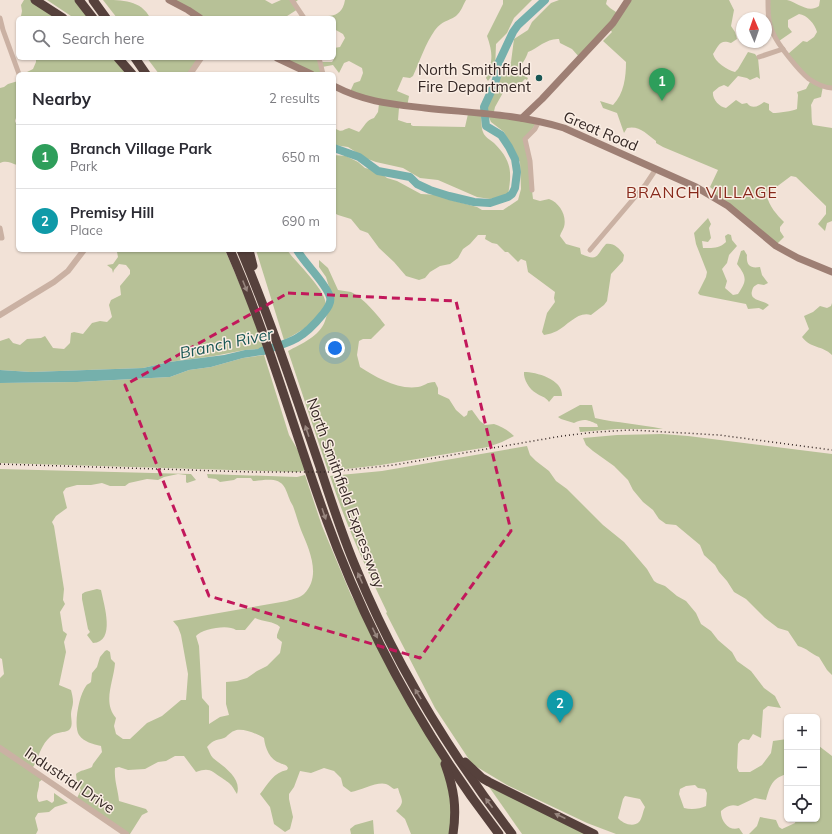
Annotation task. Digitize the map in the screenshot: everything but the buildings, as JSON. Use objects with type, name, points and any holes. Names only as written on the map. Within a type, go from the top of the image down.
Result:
[{"type":"highway","points":[[35,0],[60,16]]},
{"type":"highway","points":[[79,0],[91,16]]},
{"type":"highway","points":[[92,0],[104,16]]},
{"type":"highway","points":[[120,60],[131,72]]},
{"type":"highway","points":[[123,60],[132,72]]},
{"type":"highway","points":[[136,60],[145,72]]},
{"type":"highway","name":"North Smithfield Expressway","points":[[231,252],[272,360],[324,516],[346,570],[382,648],[418,715],[440,751],[499,834]]},
{"type":"highway","name":"North Smithfield Expressway","points":[[242,252],[274,334],[356,569],[412,684],[450,746],[482,794],[512,834]]},
{"type":"highway","points":[[249,252],[256,285]]},
{"type":"highway","points":[[450,746],[471,768],[489,782],[594,834]]},
{"type":"highway","points":[[440,751],[451,782],[456,808],[453,834]]},
{"type":"main road","points":[[169,0],[197,16]]},
{"type":"main road","points":[[522,118],[542,99],[613,23],[628,0]]},
{"type":"main road","points":[[281,60],[307,72]]},
{"type":"main road","name":"Great Road","points":[[336,87],[376,102],[522,118],[539,121],[579,134],[696,187],[716,198],[780,248],[798,258],[832,272]]},
{"type":"street","points":[[292,0],[303,16]]},
{"type":"street","points":[[768,0],[769,21],[773,34],[783,49],[809,79],[832,88]]},
{"type":"street","points":[[0,18],[18,72]]},
{"type":"street","points":[[759,57],[783,49]]},
{"type":"street","points":[[191,72],[199,60]]},
{"type":"street","points":[[320,60],[322,72]]},
{"type":"street","points":[[532,190],[530,161],[525,139],[535,130],[539,121]]},
{"type":"street","points":[[590,250],[646,184],[656,169]]},
{"type":"street","points":[[0,228],[2,238],[0,238]]},
{"type":"street","points":[[0,315],[54,282],[68,271],[82,252]]},
{"type":"street","name":"Industrial Drive","points":[[0,748],[126,834]]},
{"type":"highlighted area","points":[[288,293],[456,301],[511,531],[420,658],[209,596],[125,385]]},
{"type":"green space","points":[[24,0],[31,0],[56,16],[21,16],[21,5]]},
{"type":"green space","points":[[47,0],[78,0],[90,16],[71,16]]},
{"type":"green space","points":[[103,0],[117,0],[136,4],[142,8],[149,16],[115,16]]},
{"type":"green space","points":[[167,0],[265,0],[272,4],[281,0],[298,0],[294,3],[298,9],[287,16],[196,16]]},
{"type":"green space","points":[[345,0],[466,0],[456,16],[443,23],[431,35],[413,76],[410,78],[403,77],[397,91],[409,96],[407,107],[399,108],[398,120],[411,123],[413,126],[465,127],[468,114],[481,116],[482,129],[484,133],[500,149],[507,161],[510,173],[508,195],[490,199],[477,197],[438,180],[420,178],[403,168],[376,162],[365,158],[348,147],[336,145],[336,129],[340,131],[349,128],[359,132],[367,122],[374,118],[378,112],[379,104],[349,94],[354,83],[360,81],[363,73],[362,68],[349,61],[344,63],[339,73],[333,65],[322,67],[323,72],[305,72],[282,60],[320,60],[322,62],[332,62],[336,60],[336,48],[340,47],[345,38],[343,34],[336,30],[336,16],[331,16],[340,12]]},
{"type":"green space","points":[[503,0],[532,0],[514,18],[507,33],[496,44],[495,71],[488,81],[486,78],[490,67],[491,57],[487,36],[503,4]]},
{"type":"green space","points":[[559,0],[607,0],[606,4],[619,14],[628,0],[729,0],[734,10],[731,26],[735,32],[736,40],[731,43],[722,42],[713,54],[714,57],[722,65],[735,72],[748,52],[755,54],[758,58],[760,79],[757,77],[750,80],[738,76],[728,87],[724,85],[719,87],[713,92],[713,95],[719,104],[726,108],[736,100],[742,104],[747,103],[753,107],[764,102],[769,104],[769,110],[773,113],[797,109],[797,92],[806,89],[811,80],[788,54],[803,41],[807,42],[814,37],[817,32],[810,20],[799,14],[788,20],[788,27],[792,32],[779,41],[773,33],[772,12],[770,12],[768,0],[787,0],[811,9],[819,6],[820,0],[832,0],[832,87],[823,86],[821,97],[814,99],[811,105],[813,125],[832,128],[832,221],[827,223],[825,231],[818,224],[826,214],[826,206],[796,177],[791,176],[771,191],[767,196],[771,207],[784,222],[780,227],[780,231],[784,237],[776,245],[713,197],[716,192],[710,187],[718,170],[663,147],[639,129],[631,127],[627,128],[624,133],[617,113],[603,108],[600,101],[613,105],[617,101],[624,85],[626,74],[626,62],[603,41],[612,32],[609,28],[580,58],[572,49],[560,43],[559,39],[550,40],[528,52],[519,70],[521,74],[528,78],[527,80],[525,79],[522,82],[519,82],[513,89],[505,89],[495,107],[493,116],[537,122],[526,138],[533,199],[540,201],[549,199],[562,210],[565,223],[560,236],[566,244],[580,248],[581,254],[594,257],[606,244],[611,244],[616,246],[624,255],[623,261],[611,274],[607,301],[604,305],[591,315],[586,314],[577,317],[557,331],[544,335],[542,332],[547,313],[555,302],[555,292],[528,272],[526,261],[521,259],[518,262],[497,244],[485,239],[486,235],[478,235],[463,249],[458,258],[450,264],[440,266],[430,272],[425,278],[419,280],[406,276],[379,248],[368,233],[360,230],[351,219],[336,214],[336,155],[346,156],[358,162],[365,168],[378,171],[387,178],[397,181],[421,194],[439,195],[482,210],[503,210],[518,200],[521,189],[520,162],[514,154],[504,132],[491,122],[488,115],[487,102],[496,80],[503,71],[507,71],[511,62],[514,39],[528,30],[532,22],[551,3]]},
{"type":"green space","points":[[36,60],[119,60],[131,72],[27,72],[33,69]]},
{"type":"green space","points":[[148,60],[199,60],[190,72],[158,72]]},
{"type":"green space","points":[[16,82],[16,165],[6,162],[0,163],[0,88]]},
{"type":"green space","points":[[708,218],[711,224],[709,228],[711,238],[708,242],[702,241],[703,248],[715,248],[721,246],[726,242],[725,236],[728,234],[731,235],[732,240],[737,246],[729,255],[727,263],[722,269],[727,281],[725,288],[733,295],[738,294],[743,286],[745,279],[743,272],[737,264],[741,251],[744,250],[747,255],[749,266],[760,267],[762,275],[768,283],[764,285],[758,284],[752,291],[755,299],[769,305],[763,310],[759,308],[748,309],[746,304],[700,295],[698,293],[707,272],[696,244],[694,233]]},
{"type":"green space","points":[[117,252],[226,252],[254,317],[264,348],[169,362],[143,368],[31,372],[0,370],[0,341],[9,338],[13,343],[20,345],[27,339],[41,338],[45,336],[53,348],[64,349],[70,343],[71,333],[74,332],[83,334],[92,323],[100,321],[107,322],[112,317],[109,305],[111,300],[121,295],[120,286],[130,274],[130,270],[126,265],[119,264],[113,273],[112,269],[107,265],[113,264],[118,257]]},
{"type":"green space","points":[[257,252],[288,252],[311,277],[325,300],[326,308],[324,311],[305,328],[284,340]]},
{"type":"green space","points":[[319,260],[328,268],[338,290],[351,292],[360,297],[385,325],[371,339],[363,339],[359,341],[357,355],[360,367],[380,379],[402,387],[418,387],[435,382],[438,388],[438,394],[449,399],[456,410],[464,417],[467,415],[468,411],[472,410],[485,425],[497,425],[514,436],[488,447],[381,465],[328,471],[288,351],[310,339],[319,331],[323,326],[333,300],[326,277],[319,267]]},
{"type":"green space","points":[[832,303],[832,355],[805,341],[802,337],[809,329],[804,316],[813,312],[820,306],[827,308],[831,306]]},
{"type":"green space","points":[[264,355],[289,435],[303,459],[306,470],[298,472],[0,463],[0,383],[77,382],[170,377],[189,370],[211,367],[243,358]]},
{"type":"green space","points":[[524,372],[542,375],[554,381],[561,390],[562,396],[554,396],[549,402],[529,387]]},
{"type":"green space","points":[[580,405],[592,405],[595,418],[663,429],[617,429],[580,432],[579,427],[598,427],[597,424],[586,420],[581,420],[574,423],[558,417]]},
{"type":"green space","points":[[662,434],[832,454],[832,675],[819,657],[798,646],[788,631],[778,628],[765,618],[746,599],[734,592],[715,565],[704,555],[700,545],[676,525],[666,524],[659,519],[653,510],[643,502],[633,490],[628,480],[614,466],[586,445],[583,438],[617,435]]},
{"type":"green space","points":[[527,446],[530,455],[549,471],[556,481],[567,489],[603,525],[624,542],[647,569],[654,581],[665,586],[686,601],[696,613],[701,624],[711,631],[718,640],[732,652],[737,661],[751,671],[764,688],[775,696],[781,708],[768,706],[763,710],[761,738],[753,734],[749,740],[743,739],[740,741],[738,744],[737,768],[739,772],[750,772],[762,765],[771,753],[773,741],[784,739],[784,775],[772,783],[766,800],[755,798],[738,806],[729,806],[721,811],[722,818],[726,824],[735,829],[739,828],[743,834],[616,834],[587,823],[507,785],[472,764],[435,708],[386,613],[387,612],[349,528],[330,476],[382,471]],"holes":[[[695,785],[698,788],[705,789],[707,793],[706,806],[695,809],[684,808],[679,794],[680,789],[686,786]],[[625,796],[640,799],[645,807],[639,822],[634,825],[622,822],[618,818]]]},
{"type":"green space","points":[[0,469],[191,474],[196,480],[187,483],[186,475],[178,474],[158,480],[147,479],[129,483],[125,486],[110,486],[102,483],[77,485],[66,488],[63,492],[67,508],[56,516],[52,522],[54,526],[64,589],[63,600],[65,604],[60,612],[63,631],[67,634],[64,642],[66,652],[59,685],[71,690],[73,698],[71,712],[72,724],[69,730],[54,734],[50,737],[42,748],[32,769],[44,778],[39,782],[37,797],[39,802],[47,800],[52,803],[54,801],[54,793],[68,803],[55,807],[49,812],[38,813],[35,818],[38,830],[36,834],[0,834],[0,678],[4,674],[2,659],[0,658]]},
{"type":"green space","points":[[207,474],[297,477],[305,475],[322,526],[351,595],[445,764],[451,779],[453,834],[411,834],[405,819],[396,811],[402,802],[398,788],[394,789],[383,783],[351,792],[343,786],[341,778],[334,771],[324,768],[311,773],[300,771],[294,787],[289,794],[293,817],[290,829],[285,832],[274,824],[270,807],[260,794],[278,773],[287,770],[288,768],[286,765],[273,759],[267,750],[264,738],[245,730],[237,730],[225,737],[213,741],[207,747],[213,758],[227,769],[235,778],[238,788],[237,794],[230,784],[213,772],[204,770],[196,772],[184,756],[175,756],[166,761],[158,762],[145,769],[128,770],[119,767],[115,768],[119,801],[146,809],[148,812],[142,815],[130,834],[127,834],[77,798],[81,790],[77,783],[76,774],[92,767],[102,752],[101,746],[86,741],[79,735],[77,731],[77,718],[83,690],[86,685],[91,682],[92,673],[97,667],[100,657],[105,651],[107,650],[110,652],[111,659],[115,663],[109,698],[112,712],[116,718],[114,726],[116,734],[123,739],[130,739],[147,723],[162,716],[181,700],[186,700],[188,674],[181,635],[178,627],[173,621],[287,601],[304,594],[309,587],[313,571],[310,554],[293,506],[282,484],[272,480],[253,481],[251,478],[237,478],[234,480],[220,482],[216,479],[208,478]],"holes":[[[255,618],[280,627],[277,635],[277,638],[282,642],[280,653],[267,666],[247,678],[226,682],[226,704],[229,715],[220,717],[209,724],[209,706],[202,698],[199,646],[196,636],[199,633],[209,629],[221,627],[245,630]]]},
{"type":"green space","points":[[97,589],[101,590],[107,622],[104,636],[100,641],[93,643],[87,635],[90,632],[88,629],[82,594]]},
{"type":"green space","points":[[820,747],[832,756],[832,834],[749,834],[757,826],[760,817],[776,820],[779,827],[782,829],[795,823],[820,822]]},
{"type":"green space","points":[[487,784],[594,834],[522,834]]},
{"type":"green space","points":[[373,820],[374,834],[351,834],[350,829],[355,825]]},
{"type":"water","points":[[267,347],[269,354],[243,358],[211,367],[189,370],[170,377],[77,382],[0,383],[0,370],[31,372],[143,368],[169,362],[224,355]]},
{"type":"waterway","name":"Branch River","points":[[336,149],[359,157],[378,171],[410,177],[417,184],[449,196],[474,202],[490,203],[508,197],[512,194],[515,188],[517,172],[515,159],[501,135],[486,126],[484,107],[495,83],[498,73],[498,64],[513,32],[518,25],[545,0]]},
{"type":"waterway","name":"Branch River","points":[[262,351],[289,342],[303,334],[316,322],[329,304],[330,297],[328,292],[298,252]]},
{"type":"railway","points":[[0,464],[252,472],[329,472],[394,465],[562,436],[631,430],[719,435],[832,450]]},
{"type":"place","name":"North Smithfield Fire Department","points":[[539,78]]},
{"type":"place","name":"Branch Village Park","points":[[662,101]]},
{"type":"place","name":"Premisy Hill","points":[[560,723]]},
{"type":"district","name":"BRANCH VILLAGE","points":[[702,192]]}]
